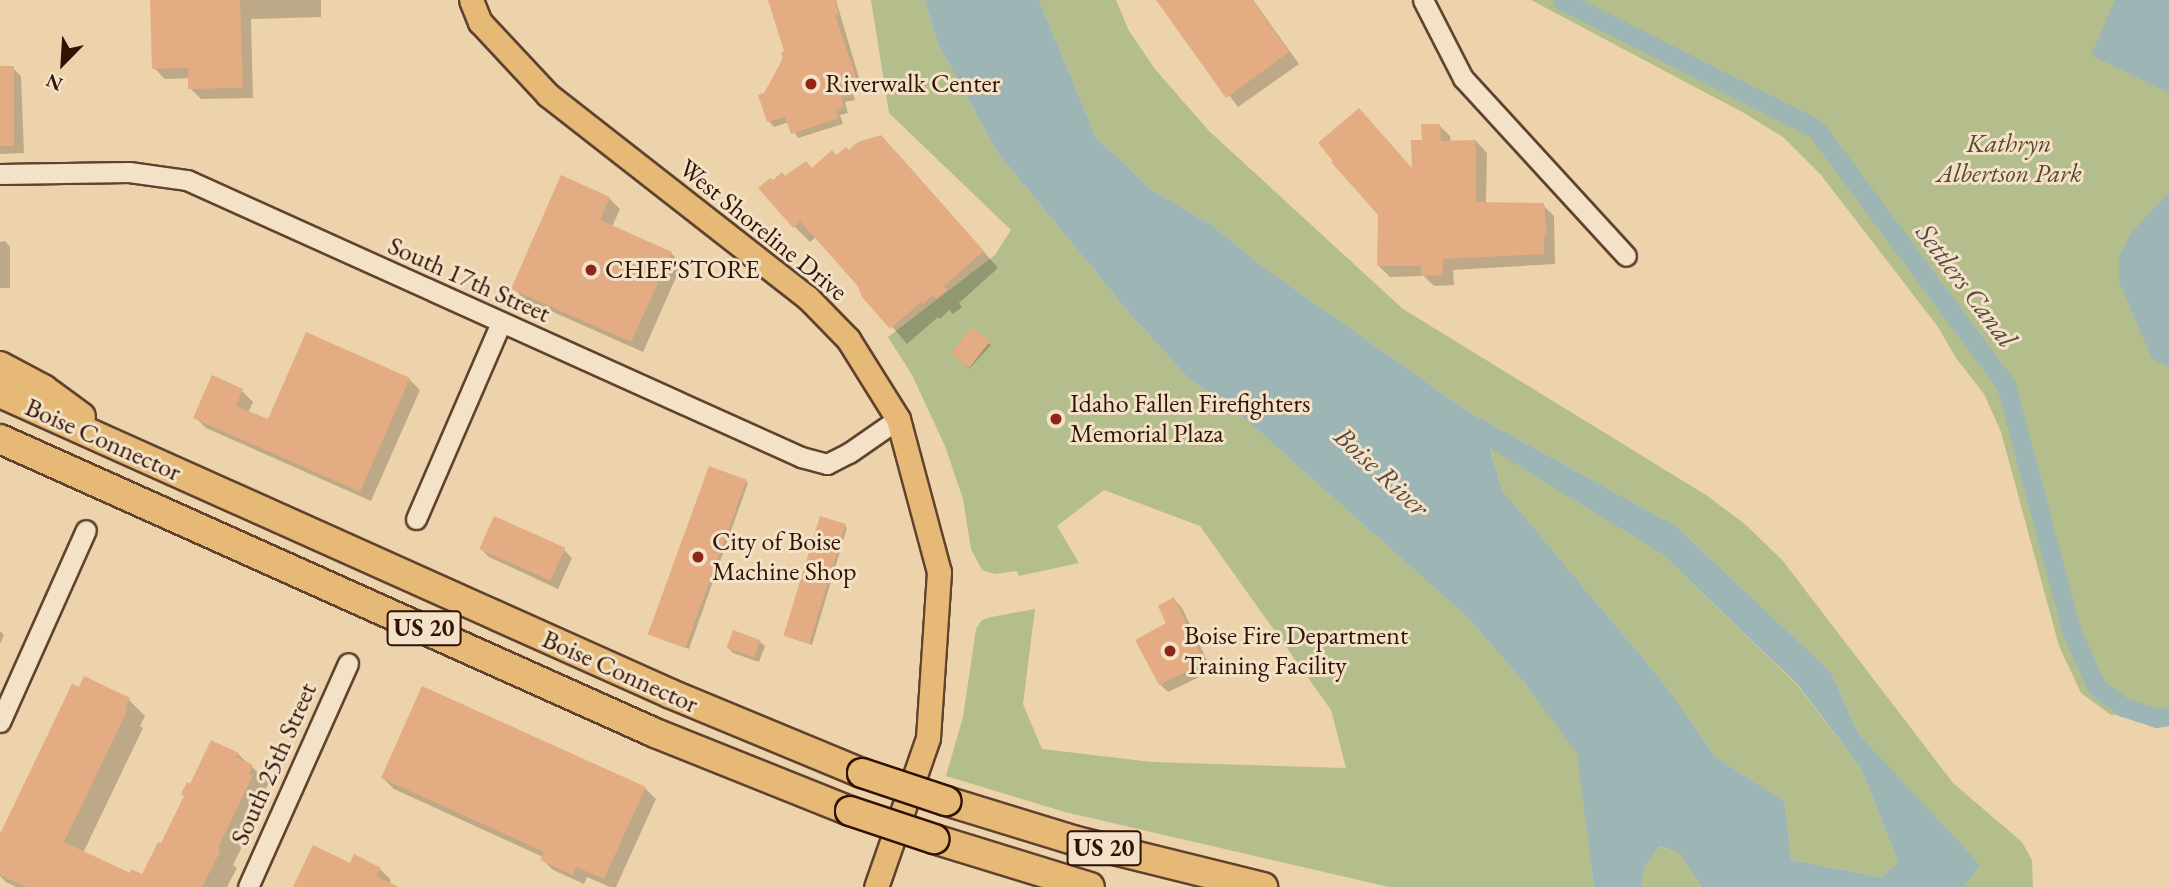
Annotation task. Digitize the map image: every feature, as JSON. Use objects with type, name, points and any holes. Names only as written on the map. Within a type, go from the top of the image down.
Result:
[{"type":"highway","points":[[0,366],[43,389],[129,451]]},
{"type":"highway","name":"Boise Connector","points":[[0,393],[671,694],[862,773],[1073,840],[1264,887]]},
{"type":"highway","name":"Boise Connector","points":[[0,439],[655,733],[850,811],[1090,887]]},
{"type":"main road","name":"West Shoreline Drive","points":[[471,0],[480,22],[548,95],[807,297],[848,339],[898,419],[939,572],[928,738],[876,887]]},
{"type":"street","points":[[1423,0],[1463,78],[1626,256]]},
{"type":"street","name":"South 17th Street","points":[[0,174],[129,172],[187,180],[788,452],[827,464],[849,453],[898,419]]},
{"type":"street","points":[[416,519],[501,323]]},
{"type":"street","points":[[0,722],[86,530]]},
{"type":"street","name":"South 25th Street","points":[[248,887],[348,663]]},
{"type":"green space","points":[[871,0],[925,0],[937,42],[997,152],[1131,315],[1189,379],[1243,417],[1469,619],[1522,680],[1578,753],[1594,887],[1389,887],[1065,812],[946,776],[963,717],[976,629],[982,620],[1035,609],[1023,704],[1042,749],[1152,762],[1346,768],[1331,710],[1200,526],[1104,490],[1057,526],[1079,563],[1019,576],[1017,571],[995,574],[982,570],[971,549],[963,499],[945,446],[912,375],[888,337],[995,255],[1011,230],[889,113]]},
{"type":"green space","points":[[1039,0],[1116,0],[1129,31],[1155,69],[1209,131],[1403,309],[1706,495],[1746,525],[1783,561],[1953,783],[2022,842],[2032,860],[2033,887],[1964,887],[1979,865],[1858,733],[1831,672],[1676,526],[1469,412],[1262,266],[1212,225],[1152,190],[1096,137]]},
{"type":"green space","name":"Kathryn Albertson Park","points":[[1531,0],[2169,0],[2169,714],[2111,715],[2081,693],[2059,646],[2001,432],[1984,394],[1956,358],[1938,327],[1821,175],[1783,137],[1744,113]]},
{"type":"green space","points":[[1490,447],[1662,554],[1798,686],[1861,768],[1898,862],[1881,877],[1791,860],[1785,802],[1716,757],[1663,682],[1502,490]]},
{"type":"green space","points":[[1658,846],[1679,853],[1702,887],[1641,887],[1645,867]]},
{"type":"water","name":"Boise River","points":[[925,0],[1039,0],[1096,137],[1152,190],[1212,225],[1262,266],[1469,412],[1676,526],[1831,672],[1858,733],[1980,865],[1964,887],[1702,887],[1679,853],[1659,846],[1645,867],[1641,887],[1594,887],[1577,753],[1522,680],[1469,619],[1243,417],[1189,379],[1131,315],[997,152],[937,42]],"holes":[[[1490,448],[1662,554],[1798,685],[1861,768],[1898,862],[1881,877],[1791,860],[1785,802],[1716,757],[1663,682],[1502,490]]]},
{"type":"water","points":[[2115,0],[2169,0],[2169,93],[2091,55]]},
{"type":"water","points":[[2169,192],[2169,367],[2152,359],[2119,281],[2119,256],[2132,232]]},
{"type":"building","points":[[150,0],[240,0],[243,88],[188,89],[188,68],[152,69]]},
{"type":"building","name":"Riverwalk Center","points":[[768,0],[835,0],[839,14],[835,15],[858,83],[848,86],[851,94],[841,97],[844,107],[836,110],[839,118],[791,134],[785,117],[767,122],[758,95],[764,93],[783,59],[781,52],[784,51]]},
{"type":"building","points":[[1156,0],[1252,0],[1289,52],[1226,98]]},
{"type":"building","points":[[0,66],[14,66],[14,146],[0,146]]},
{"type":"building","points":[[1359,108],[1412,168],[1411,140],[1422,140],[1421,124],[1440,124],[1441,141],[1476,140],[1476,202],[1544,203],[1547,235],[1544,235],[1544,254],[1443,259],[1443,275],[1421,276],[1421,266],[1377,266],[1378,215],[1331,162],[1333,161],[1318,143]]},
{"type":"building","points":[[881,135],[984,251],[944,286],[947,290],[936,299],[932,295],[923,304],[921,302],[890,329],[862,297],[858,286],[800,221],[793,228],[758,188],[770,178],[773,180],[782,172],[785,176],[806,161],[812,168],[832,150],[836,155],[846,147],[849,150],[858,142]]},
{"type":"building","name":"CHEF'STORE","points":[[561,175],[610,197],[600,220],[672,252],[631,342],[511,289]]},
{"type":"building","points":[[972,327],[990,341],[969,368],[951,354]]},
{"type":"building","points":[[306,332],[410,378],[360,492],[193,418],[212,375],[243,389],[236,406],[268,419]]},
{"type":"building","name":"City of Boise Machine Shop","points":[[709,466],[747,480],[685,648],[648,634]]},
{"type":"building","points":[[494,516],[565,548],[551,581],[479,549]]},
{"type":"building","points":[[820,516],[846,524],[809,643],[783,636]]},
{"type":"building","name":"Boise Fire Department Training Facility","points":[[1174,597],[1205,663],[1159,685],[1135,640],[1166,623],[1158,606]]},
{"type":"building","points":[[733,630],[760,640],[754,658],[727,648]]},
{"type":"building","points":[[84,676],[130,698],[125,710],[127,711],[64,842],[130,873],[131,869],[142,874],[158,842],[161,843],[184,796],[181,794],[187,782],[190,784],[211,740],[239,753],[236,757],[253,765],[249,774],[253,775],[202,887],[27,887],[0,875],[0,834],[72,684],[79,687]]},
{"type":"building","points":[[422,686],[646,787],[604,879],[576,867],[573,875],[540,860],[544,852],[381,778]]},
{"type":"building","points":[[313,845],[350,863],[354,854],[381,868],[376,876],[399,887],[293,887]]},
{"type":"waterway","name":"Settlers Canal","points":[[1562,0],[1816,129],[2006,385],[2071,630],[2096,686],[2123,707],[2156,718],[2169,716]]},
{"type":"place","name":"Riverwalk Center","points":[[811,84]]},
{"type":"place","name":"CHEF'STORE","points":[[591,270]]},
{"type":"place","name":"Idaho Fallen Firefighters Memorial Plaza","points":[[1056,419]]},
{"type":"place","name":"City of Boise Machine Shop","points":[[698,557]]},
{"type":"place","name":"Boise Fire Department Training Facility","points":[[1170,651]]}]
